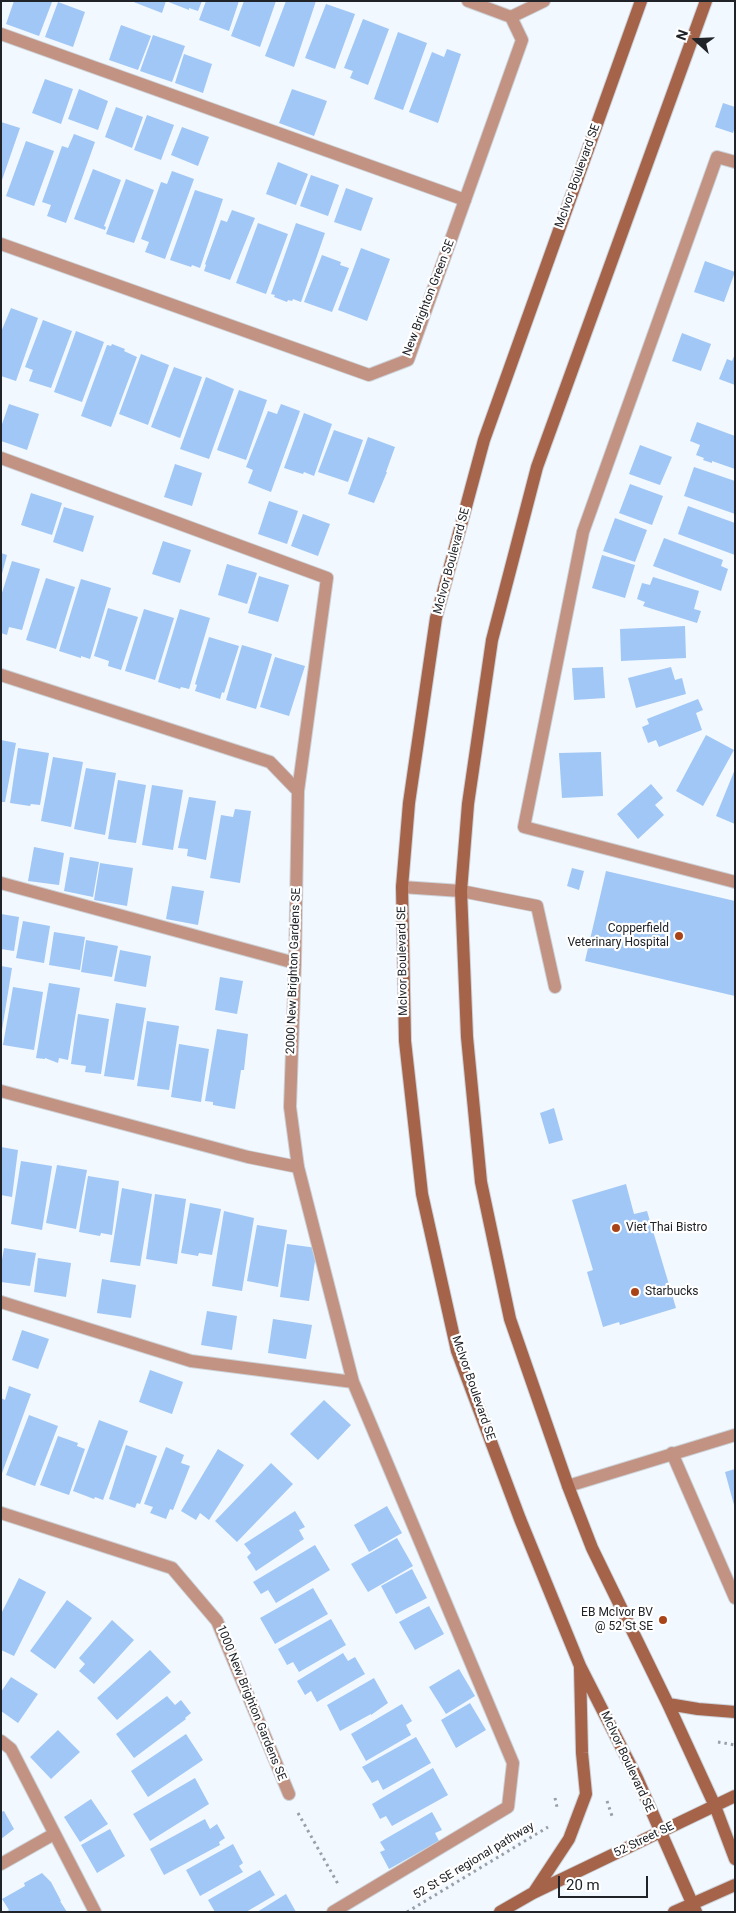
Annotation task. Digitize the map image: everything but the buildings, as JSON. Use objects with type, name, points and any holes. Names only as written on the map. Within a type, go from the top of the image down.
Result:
[{"type":"main road","name":"McIvor Boulevard SE","points":[[641,1],[484,440],[436,618],[409,802],[402,887],[405,1041],[422,1194],[457,1351],[520,1519],[580,1666],[638,1778],[694,1908]]},
{"type":"main road","points":[[706,1],[537,467],[492,640],[468,804],[461,891],[467,1037],[481,1182],[510,1319],[568,1486],[592,1548],[715,1806],[735,1859]]},
{"type":"main road","points":[[533,1893],[569,1839],[586,1794],[582,1753],[580,1666]]},
{"type":"main road","points":[[668,1704],[735,1712]]},
{"type":"main road","name":"52 Street SE","points":[[500,1912],[533,1893],[735,1796]]},
{"type":"main road","points":[[674,1912],[694,1908],[735,1885]]},
{"type":"street","points":[[468,1],[512,17],[544,1]]},
{"type":"street","name":"New Brighton Green SE","points":[[1,244],[369,375],[408,360],[522,40],[512,17]]},
{"type":"street","points":[[1,34],[465,200]]},
{"type":"street","points":[[735,162],[717,157],[583,532],[524,827],[735,882]]},
{"type":"street","name":"2000 New Brighton Gardens SE","points":[[1,458],[327,578],[298,791],[290,1107],[298,1168],[352,1382],[513,1763],[508,1807],[349,1902]]},
{"type":"street","points":[[1,675],[270,762],[298,791]]},
{"type":"street","points":[[1,883],[295,963]]},
{"type":"street","points":[[402,887],[461,891],[537,906],[555,987]]},
{"type":"street","points":[[1,1091],[248,1157],[298,1168]]},
{"type":"street","points":[[1,1302],[191,1361],[352,1382]]},
{"type":"street","points":[[568,1486],[735,1435]]},
{"type":"street","points":[[672,1453],[735,1598]]},
{"type":"street","name":"1000 New Brighton Gardens SE","points":[[1,1513],[172,1568],[217,1621],[289,1794]]},
{"type":"street","points":[[1,1742],[11,1749],[95,1912]]},
{"type":"street","points":[[1,1864],[54,1834]]},
{"type":"street","points":[[333,1912],[349,1902]]},
{"type":"path","points":[[718,1742],[735,1746]]},
{"type":"path","points":[[604,1793],[612,1816]]},
{"type":"path","points":[[289,1794],[349,1902]]},
{"type":"path","points":[[555,1798],[558,1814]]},
{"type":"path","name":"52 St SE regional pathway","points":[[407,1912],[547,1828],[553,1821]]},
{"type":"place","name":"Copperfield Veterinary Hospital","points":[[679,936]]},
{"type":"place","name":"Viet Thai Bistro","points":[[616,1228]]},
{"type":"place","name":"Starbucks","points":[[635,1292]]},
{"type":"place","name":"EB McIvor BV @ 52 St SE","points":[[663,1620]]}]
